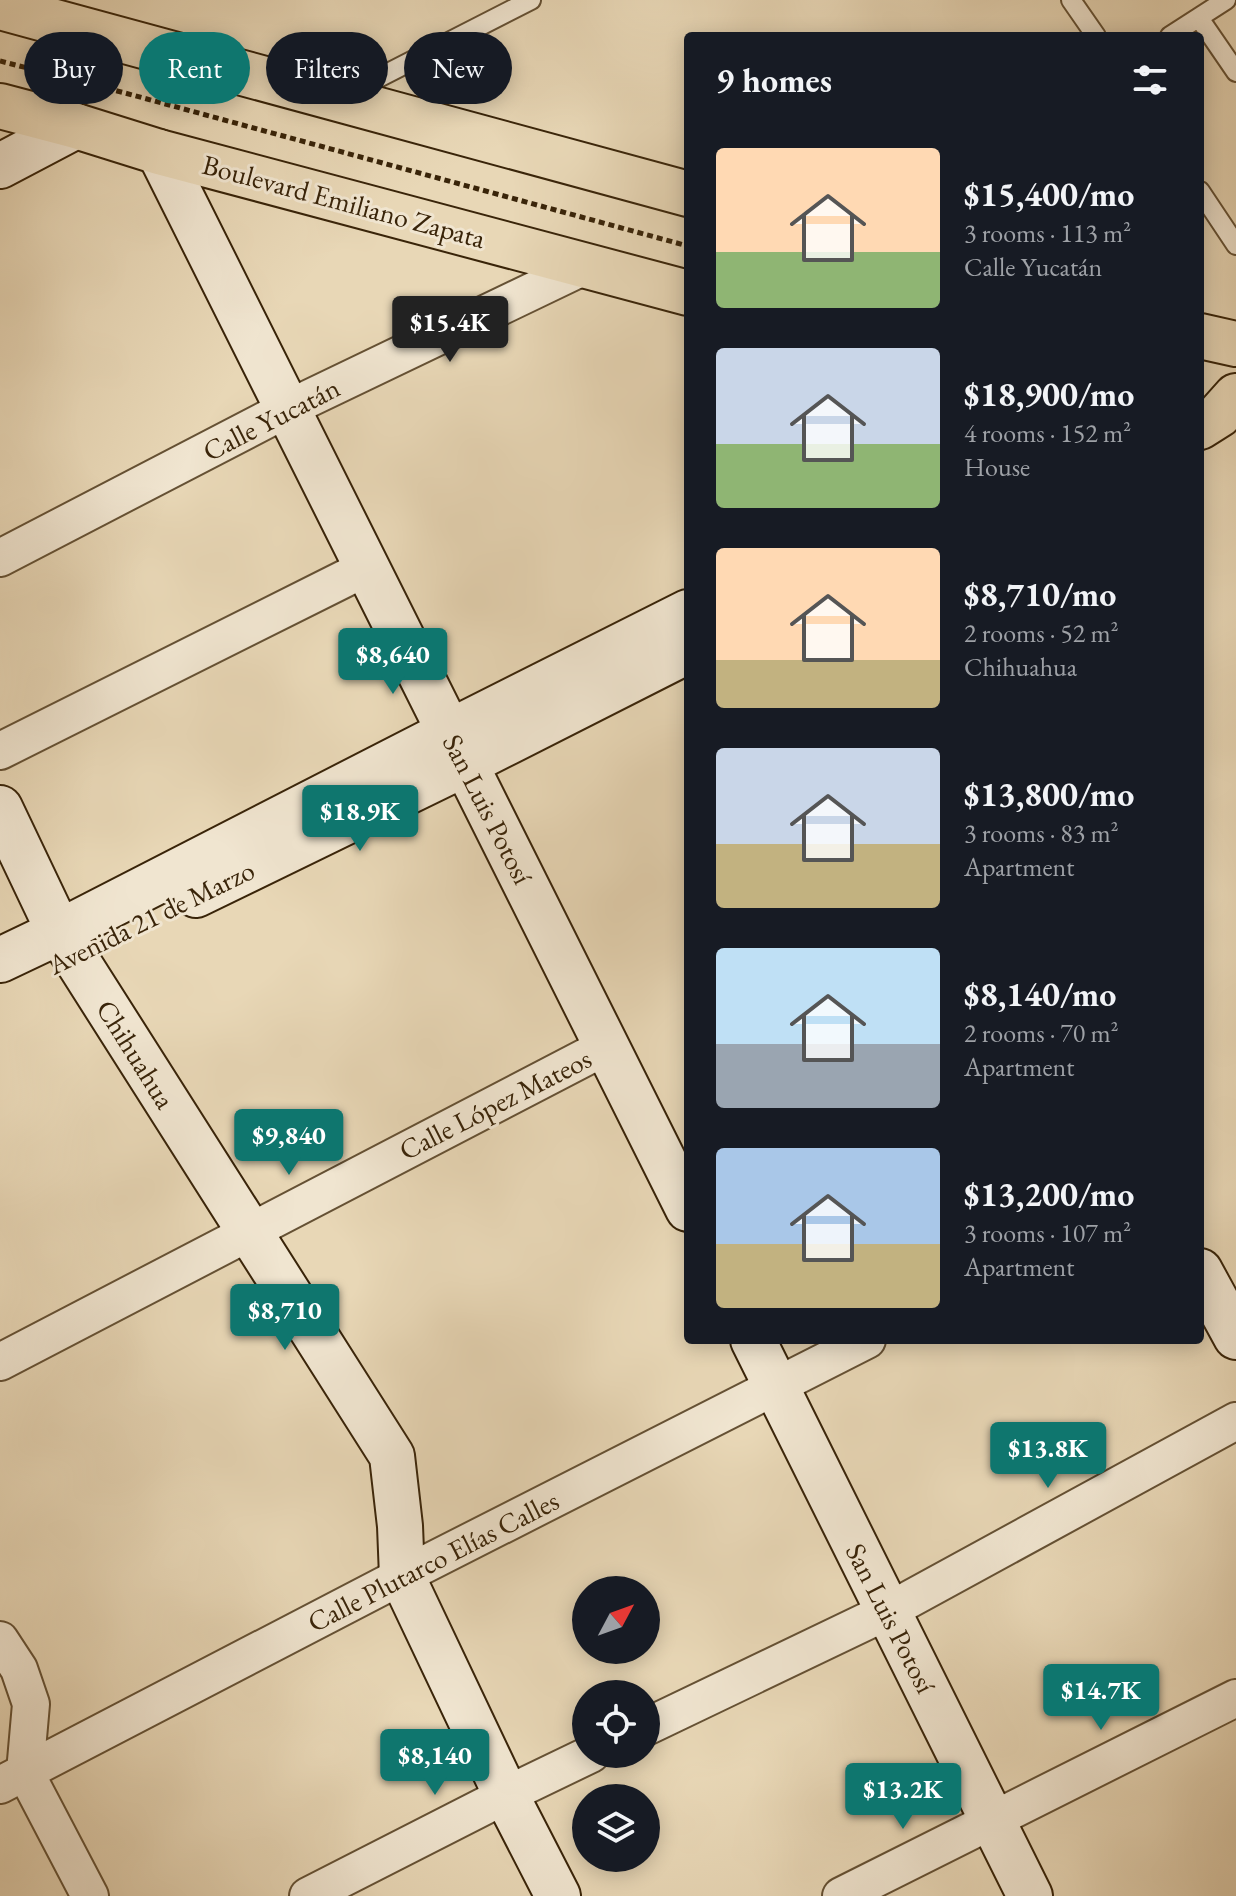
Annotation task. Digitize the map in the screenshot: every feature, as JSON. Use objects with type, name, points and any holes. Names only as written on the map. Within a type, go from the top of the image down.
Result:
[{"type":"main road","points":[[0,7],[266,79]]},
{"type":"main road","points":[[360,104],[684,193]]},
{"type":"main road","name":"Boulevard Emiliano Zapata","points":[[0,106],[159,152],[684,292]]},
{"type":"main road","points":[[1204,337],[1236,344]]},
{"type":"main road","points":[[1204,425],[1219,415],[1236,396]]},
{"type":"main road","points":[[1204,429],[1236,438]]},
{"type":"street","points":[[0,166],[76,126]]},
{"type":"street","name":"San Luis Potosí","points":[[159,152],[684,1201]]},
{"type":"street","name":"Calle Yucatán","points":[[0,558],[287,409],[587,265]]},
{"type":"street","points":[[0,751],[366,568]]},
{"type":"street","name":"Avenida 21 de Marzo","points":[[457,748],[684,614]]},
{"type":"street","name":"Avenida 21 de Marzo","points":[[0,991],[66,943],[457,748],[684,653]]},
{"type":"street","name":"Chihuahua","points":[[0,808],[66,943],[392,1456],[402,1576],[506,1795],[558,1896]]},
{"type":"street","name":"Avenida 21 de Marzo","points":[[0,960],[66,943]]},
{"type":"street","name":"Calle López Mateos","points":[[0,1362],[607,1046]]},
{"type":"street","points":[[1204,1278],[1236,1337]]},
{"type":"street","name":"San Luis Potosí","points":[[755,1344],[1030,1896]]},
{"type":"street","name":"Calle Plutarco Elías Calles","points":[[13,1778],[859,1344]]},
{"type":"street","points":[[660,1720],[888,1611],[1236,1421]]},
{"type":"street","points":[[0,1640],[19,1669],[31,1704],[13,1778],[90,1896]]},
{"type":"street","points":[[841,1896],[1236,1698]]},
{"type":"street","points":[[308,1896],[572,1763]]},
{"type":"lane","points":[[388,73],[531,0]]},
{"type":"lane","points":[[1071,0],[1093,32]]},
{"type":"lane","points":[[1176,32],[1226,0]]},
{"type":"lane","points":[[1199,18],[1236,72]]},
{"type":"lane","points":[[1204,197],[1236,245]]},
{"type":"path","points":[[0,61],[684,245]]}]
